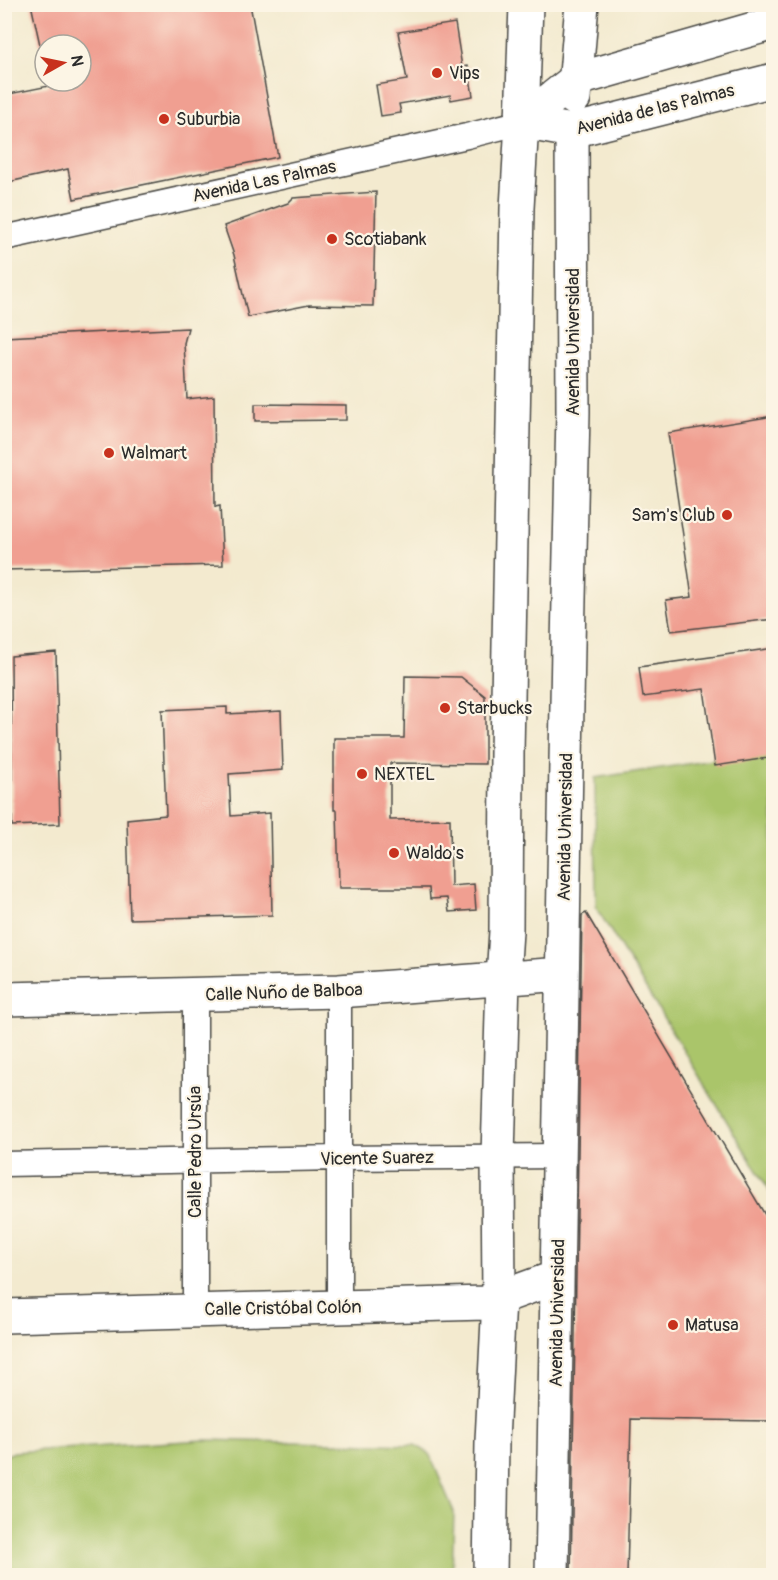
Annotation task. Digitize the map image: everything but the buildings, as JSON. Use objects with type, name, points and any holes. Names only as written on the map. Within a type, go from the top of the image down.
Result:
[{"type":"main road","points":[[490,1575],[498,1299],[498,1157],[506,931],[517,208],[526,4]]},
{"type":"main road","name":"Avenida Universidad","points":[[552,1575],[573,412],[572,131],[582,4]]},
{"type":"main road","points":[[522,122],[575,80],[774,24]]},
{"type":"main road","name":"Avenida de las Palmas","points":[[522,122],[572,131],[774,80]]},
{"type":"main road","name":"Calle Nuño de Balboa","points":[[4,999],[339,991],[562,974]]},
{"type":"main road","name":"Calle Cristóbal Colón","points":[[4,1316],[485,1303],[557,1277]]},
{"type":"street","name":"Avenida Las Palmas","points":[[4,238],[522,122]]},
{"type":"street","points":[[339,991],[339,1307]]},
{"type":"street","name":"Calle Pedro Ursúa","points":[[195,994],[195,1310]]},
{"type":"street","name":"Vicente Suarez","points":[[4,1164],[559,1156]]},
{"type":"green space","points":[[773,751],[773,1197],[596,907],[595,778]]},
{"type":"green space","points":[[204,1440],[415,1445],[429,1453],[454,1512],[452,1575],[5,1575],[5,1456],[14,1452]]},
{"type":"place","name":"Vips","points":[[437,73]]},
{"type":"place","name":"Suburbia","points":[[164,119]]},
{"type":"place","name":"Scotiabank","points":[[332,239]]},
{"type":"place","name":"Walmart","points":[[109,453]]},
{"type":"place","name":"Sam's Club","points":[[727,515]]},
{"type":"place","name":"Starbucks","points":[[445,708]]},
{"type":"place","name":"NEXTEL","points":[[362,774]]},
{"type":"place","name":"Waldo's","points":[[394,853]]},
{"type":"place","name":"Matusa","points":[[673,1325]]}]
